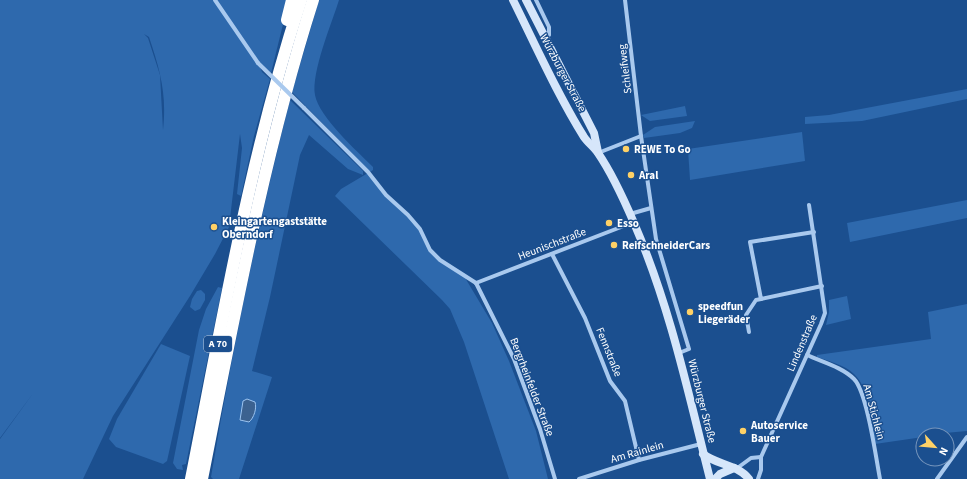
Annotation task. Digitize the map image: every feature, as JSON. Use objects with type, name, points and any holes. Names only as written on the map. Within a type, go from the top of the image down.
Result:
[{"type":"highway","points":[[281,66],[292,0]]},
{"type":"highway","name":"A 70","points":[[191,479],[246,209],[281,66],[301,0]]},
{"type":"highway","name":"A 70","points":[[202,479],[238,296],[266,169],[282,103],[313,0]]},
{"type":"main road","name":"Würzburger Straße","points":[[526,0],[594,133],[598,153]]},
{"type":"main road","name":"Würzburger Straße","points":[[514,2],[585,138],[598,153],[632,218],[666,310],[679,353],[710,479]]},
{"type":"main road","points":[[535,43],[545,38]]},
{"type":"main road","points":[[704,454],[710,459],[735,468],[749,479]]},
{"type":"main road","points":[[710,479],[735,468]]},
{"type":"street","points":[[215,0],[258,63],[368,172],[386,195],[408,215],[420,229],[430,250],[440,260],[476,283]]},
{"type":"street","points":[[536,0],[549,27],[549,35],[545,38]]},
{"type":"street","name":"Schleifweg","points":[[625,0],[651,208]]},
{"type":"street","points":[[598,153],[641,136]]},
{"type":"street","name":"Lindenstraße","points":[[758,479],[762,470],[761,457],[808,355],[825,313],[810,205]]},
{"type":"street","points":[[632,218],[651,208]]},
{"type":"street","name":"Würzburger Straße","points":[[651,208],[658,248],[689,349],[679,353]]},
{"type":"street","name":"Heunischstraße","points":[[476,283],[552,254],[632,218]]},
{"type":"street","points":[[761,298],[750,242],[814,232]]},
{"type":"street","name":"Fennstraße","points":[[552,254],[585,318],[610,382],[625,401],[639,460]]},
{"type":"street","name":"Bergrheinfelder Straße","points":[[476,283],[514,359],[540,429],[555,479]]},
{"type":"street","points":[[749,332],[746,315],[756,300],[822,286]]},
{"type":"street","name":"Am Stichlein","points":[[808,355],[849,375],[858,385],[864,404],[880,479]]},
{"type":"street","points":[[937,479],[967,437]]},
{"type":"street","name":"Am Rainlein","points":[[579,479],[639,460],[701,444]]},
{"type":"street","points":[[735,468],[751,458],[761,457]]},
{"type":"shaded area","points":[[0,0],[289,0],[271,73],[258,62],[262,72],[270,79],[254,136],[241,196],[237,194],[242,148],[240,134],[229,227],[190,296],[113,416],[83,479],[0,479],[0,439],[34,392],[0,438]],"holes":[[[144,34],[149,37],[156,60],[162,82],[164,105],[163,130],[160,75],[148,38]]]},
{"type":"shaded area","points":[[319,0],[339,0],[319,61],[316,74],[315,95],[318,104],[331,123],[373,167],[373,170],[370,172],[292,92]]},
{"type":"shaded area","points":[[967,89],[967,99],[862,121],[805,124],[805,117],[829,115]]},
{"type":"shaded area","points":[[290,100],[363,171],[363,175],[348,169],[309,135],[300,155],[270,297],[252,371],[272,377],[239,479],[213,479],[211,477],[219,430],[246,288]]},
{"type":"shaded area","points":[[685,106],[687,116],[650,121],[641,115]]},
{"type":"shaded area","points":[[695,121],[692,128],[680,133],[644,138],[643,135],[655,127]]},
{"type":"shaded area","points":[[802,132],[805,161],[690,180],[688,149]]},
{"type":"shaded area","points":[[368,173],[385,195],[408,215],[419,229],[430,251],[464,276],[492,323],[509,361],[536,431],[548,479],[509,479],[464,342],[450,309],[335,196],[341,189]]},
{"type":"shaded area","points":[[967,200],[967,218],[850,242],[847,223]]},
{"type":"shaded area","points":[[218,287],[222,288],[186,464],[182,465],[183,470],[177,469],[173,463],[199,330],[206,309]]},
{"type":"shaded area","points":[[201,290],[205,294],[205,300],[200,309],[195,311],[190,307],[192,299],[197,291]]},
{"type":"shaded area","points":[[847,296],[851,319],[826,325],[829,312],[829,300]]},
{"type":"shaded area","points":[[967,304],[967,431],[955,432],[955,427],[915,427],[915,438],[875,444],[867,397],[860,381],[846,368],[817,357],[817,355],[931,339],[928,312]]},
{"type":"shaded area","points":[[161,344],[190,356],[167,461],[163,464],[116,447],[109,439],[117,419]]},
{"type":"shaded area","points":[[247,399],[255,402],[256,404],[254,415],[249,422],[240,420],[243,401]]},
{"type":"place","name":"REWE To Go","points":[[626,149]]},
{"type":"place","name":"Aral","points":[[631,175]]},
{"type":"place","name":"Esso","points":[[609,223]]},
{"type":"place","name":"Kleingartengaststätte Oberndorf","points":[[214,227]]},
{"type":"place","name":"ReifschneiderCars","points":[[614,245]]},
{"type":"place","name":"speedfun Liegeräder","points":[[690,312]]},
{"type":"place","name":"Autoservice Bauer","points":[[743,431]]}]
